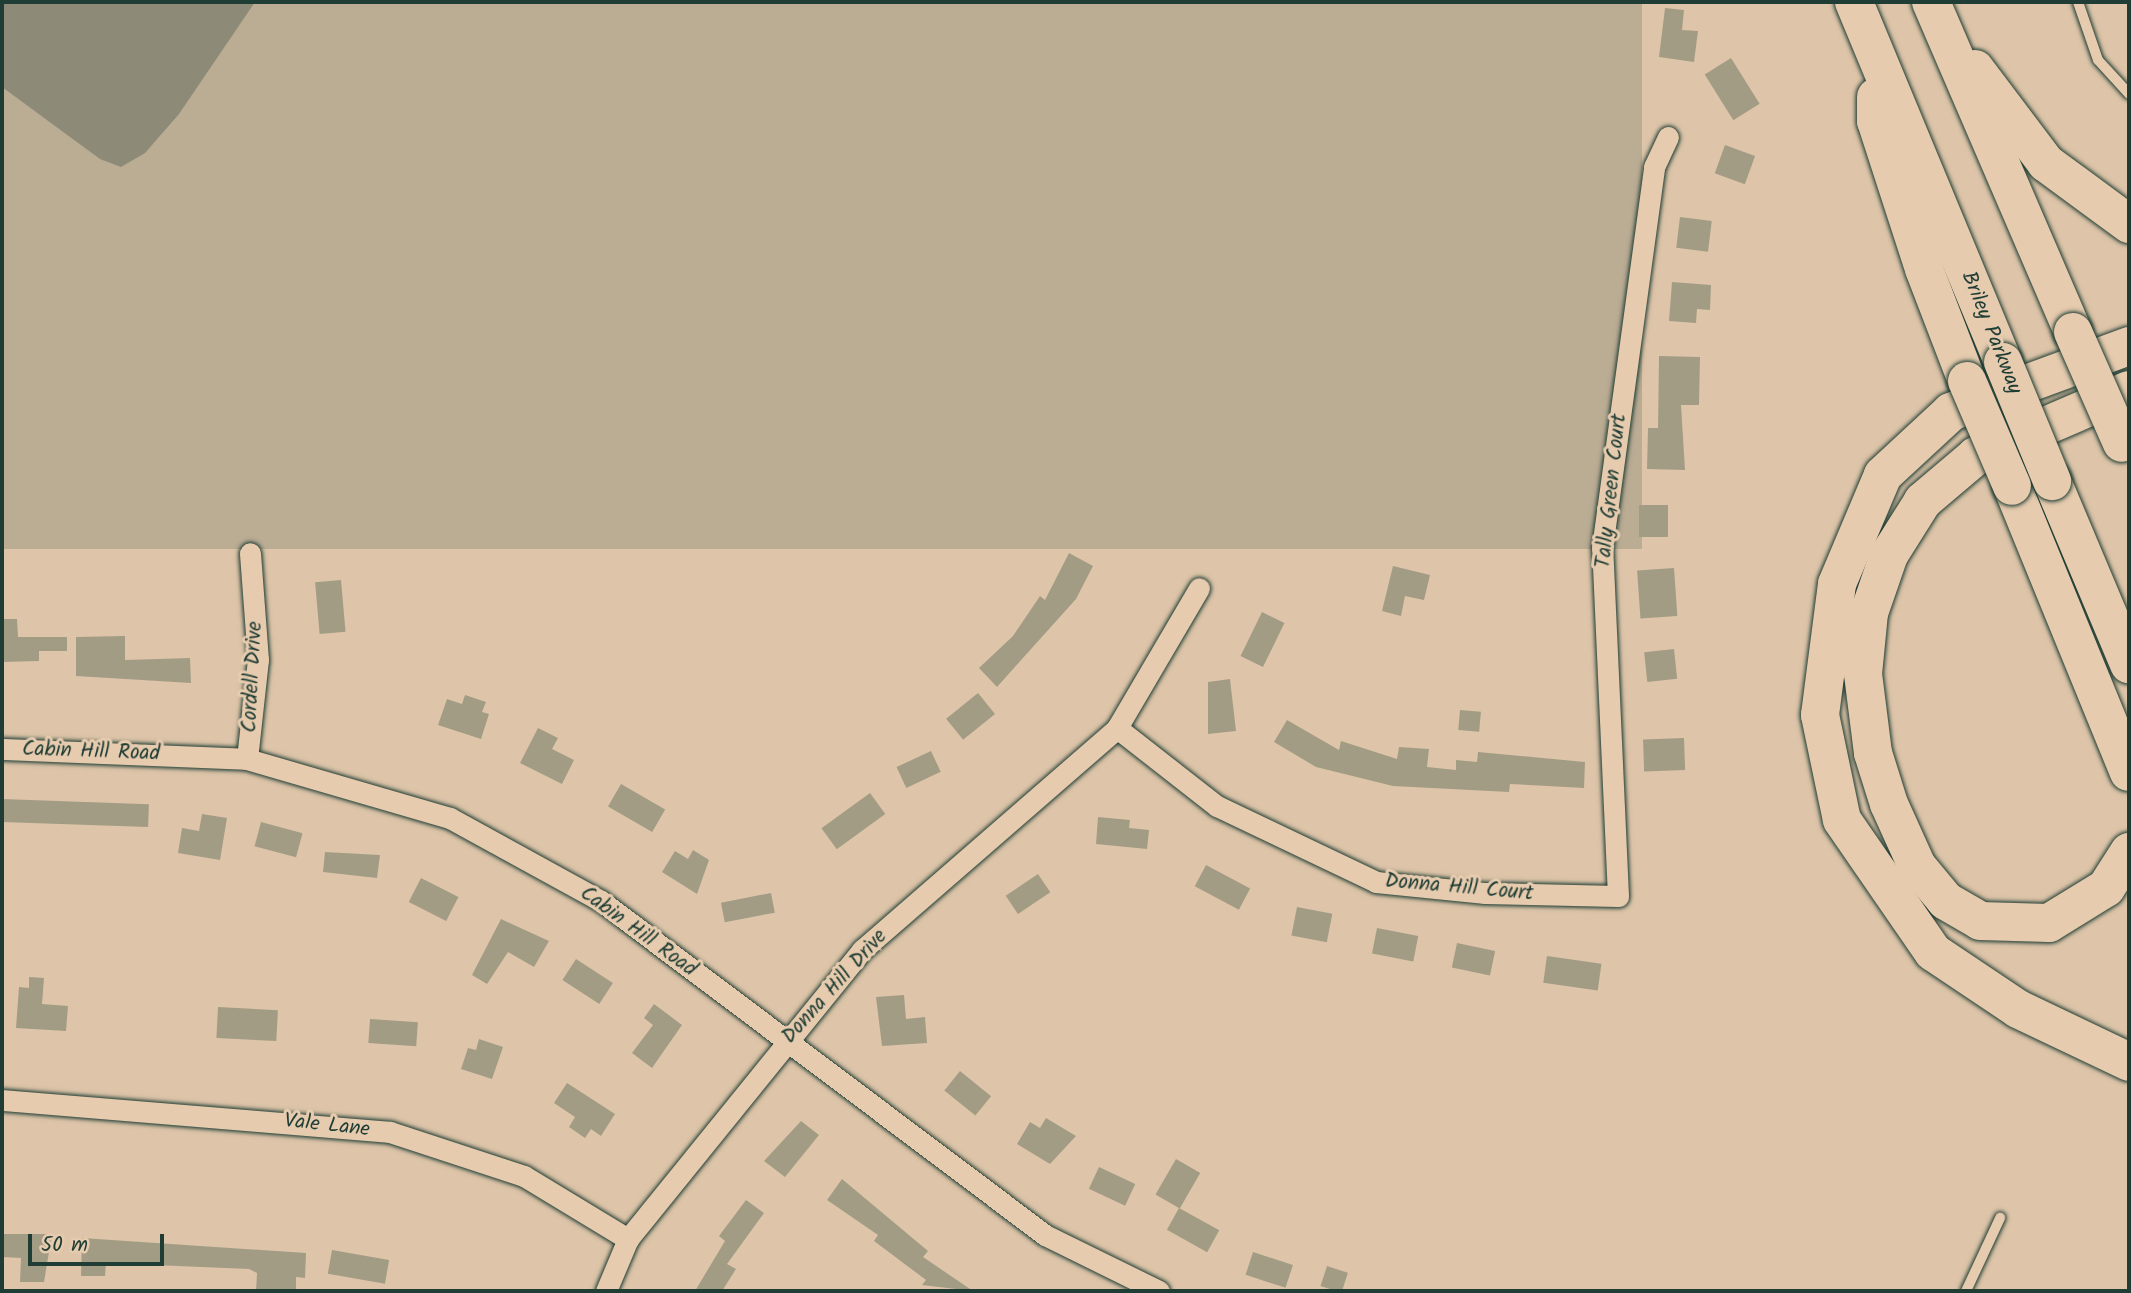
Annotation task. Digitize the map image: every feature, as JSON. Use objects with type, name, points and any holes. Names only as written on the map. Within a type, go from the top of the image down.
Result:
[{"type":"highway","name":"Briley Parkway","points":[[1854,2],[2129,664]]},
{"type":"highway","points":[[1934,11],[2046,163],[2129,224]]},
{"type":"highway","points":[[1934,11],[2126,452]]},
{"type":"highway","points":[[1875,52],[1876,121],[1967,381],[2129,772]]},
{"type":"highway","points":[[2129,346],[1951,412],[1883,475],[1837,583],[1820,715],[1842,820],[1933,952],[2018,1009],[2129,1062]]},
{"type":"highway","points":[[2129,390],[1976,456],[1923,501],[1889,555],[1869,613],[1863,674],[1873,754],[1889,804],[1917,866],[1946,901],[1980,921],[2049,923],[2106,888],[2129,852]]},
{"type":"street","name":"Tally Green Court","points":[[1616,850],[1602,548],[1654,167],[1668,137]]},
{"type":"street","name":"Cordell Drive","points":[[247,759],[258,660],[250,553]]},
{"type":"street","name":"Donna Hill Drive","points":[[606,1291],[628,1239],[785,1041],[862,950],[1117,728],[1199,588]]},
{"type":"street","name":"Donna Hill Court","points":[[1117,728],[1192,787],[1271,834],[1376,881],[1485,893],[1618,896],[1616,850]]},
{"type":"street","name":"Cabin Hill Road","points":[[2,750],[247,759],[450,818],[601,901],[1045,1235],[1159,1291]]},
{"type":"street","name":"Vale Lane","points":[[2,1100],[390,1132],[524,1176],[628,1239]]},
{"type":"lane","points":[[2078,2],[2098,60],[2129,94]]},
{"type":"lane","points":[[1966,1291],[2000,1218]]},
{"type":"shaded area","points":[[2,2],[1642,2],[1642,549],[2,549]]},
{"type":"shaded area","points":[[2,2],[255,2],[179,114],[145,153],[121,167],[100,159],[2,87]]},
{"type":"building","points":[[1665,8],[1684,10],[1682,30],[1698,31],[1694,62],[1659,57]]},
{"type":"building","points":[[1731,58],[1760,104],[1733,120],[1705,74]]},
{"type":"building","points":[[1725,145],[1755,156],[1745,184],[1715,173]]},
{"type":"building","points":[[1680,217],[1712,221],[1708,252],[1676,248]]},
{"type":"building","points":[[1672,282],[1711,285],[1710,310],[1697,309],[1696,323],[1669,321]]},
{"type":"building","points":[[1659,356],[1700,357],[1699,405],[1681,405],[1685,470],[1647,469],[1648,428],[1658,428]]},
{"type":"building","points":[[1639,505],[1668,505],[1668,537],[1639,537]]},
{"type":"building","points":[[1069,553],[1093,566],[1076,599],[997,687],[979,668],[1013,636],[1040,596],[1045,600]]},
{"type":"building","points":[[1393,566],[1430,575],[1424,600],[1405,596],[1401,616],[1382,611]]},
{"type":"building","points":[[1674,568],[1677,616],[1640,618],[1637,571]]},
{"type":"building","points":[[341,580],[346,632],[320,634],[315,582]]},
{"type":"building","points":[[1262,612],[1284,623],[1263,667],[1241,656]]},
{"type":"building","points":[[2,619],[17,619],[18,637],[67,637],[67,651],[39,651],[39,661],[2,662]]},
{"type":"building","points":[[125,636],[125,660],[190,658],[191,683],[76,676],[76,637]]},
{"type":"building","points":[[1674,649],[1677,679],[1647,682],[1644,652]]},
{"type":"building","points":[[1230,679],[1236,731],[1208,734],[1208,682]]},
{"type":"building","points":[[978,693],[995,714],[963,740],[946,719]]},
{"type":"building","points":[[465,695],[486,702],[482,712],[489,714],[481,739],[438,725],[447,699],[462,704]]},
{"type":"building","points":[[1460,710],[1481,712],[1479,732],[1458,730]]},
{"type":"building","points":[[1287,720],[1339,750],[1341,741],[1397,759],[1399,747],[1429,749],[1427,767],[1456,770],[1456,760],[1477,762],[1478,752],[1585,762],[1584,788],[1510,784],[1509,792],[1393,786],[1316,767],[1274,742]]},
{"type":"building","points":[[538,728],[558,738],[552,749],[574,760],[562,784],[520,763]]},
{"type":"building","points":[[1684,738],[1685,770],[1644,771],[1643,739]]},
{"type":"building","points":[[931,751],[941,772],[906,788],[897,767]]},
{"type":"building","points":[[621,784],[665,810],[652,832],[608,807]]},
{"type":"building","points":[[870,793],[885,814],[837,849],[821,828]]},
{"type":"building","points":[[2,799],[149,804],[148,827],[2,822]]},
{"type":"building","points":[[202,814],[227,818],[220,860],[178,853],[182,828],[199,831]]},
{"type":"building","points":[[1098,817],[1130,820],[1129,828],[1149,830],[1147,849],[1096,844]]},
{"type":"building","points":[[261,822],[303,833],[296,857],[255,846]]},
{"type":"building","points":[[693,850],[709,860],[697,894],[662,872],[675,851],[688,859]]},
{"type":"building","points":[[325,852],[380,855],[377,878],[323,872]]},
{"type":"building","points":[[1206,865],[1250,888],[1239,910],[1195,886]]},
{"type":"building","points":[[1038,874],[1050,892],[1018,914],[1006,896]]},
{"type":"building","points":[[421,878],[458,897],[446,921],[409,902]]},
{"type":"building","points":[[771,893],[775,913],[725,922],[721,903]]},
{"type":"building","points":[[1297,907],[1332,914],[1327,942],[1291,935]]},
{"type":"building","points":[[501,919],[549,941],[534,967],[508,952],[487,984],[472,975]]},
{"type":"building","points":[[1377,928],[1418,936],[1413,962],[1372,954]]},
{"type":"building","points":[[1457,943],[1495,951],[1490,976],[1452,967]]},
{"type":"building","points":[[1547,956],[1601,964],[1598,990],[1543,983]]},
{"type":"building","points":[[576,959],[613,983],[599,1004],[562,980]]},
{"type":"building","points":[[29,977],[44,978],[42,1004],[68,1006],[66,1031],[16,1028],[19,987],[29,988]]},
{"type":"building","points":[[904,995],[906,1019],[925,1017],[927,1043],[882,1046],[876,997]]},
{"type":"building","points":[[654,1004],[682,1025],[652,1068],[632,1053],[653,1025],[644,1018]]},
{"type":"building","points":[[218,1007],[278,1010],[276,1041],[216,1038]]},
{"type":"building","points":[[370,1019],[418,1022],[416,1046],[368,1043]]},
{"type":"building","points":[[479,1039],[503,1047],[492,1079],[461,1069],[468,1048],[476,1050]]},
{"type":"building","points":[[960,1071],[991,1096],[975,1116],[944,1090]]},
{"type":"building","points":[[567,1083],[615,1114],[601,1136],[591,1129],[585,1138],[569,1127],[575,1117],[554,1103]]},
{"type":"building","points":[[1046,1118],[1076,1136],[1050,1164],[1017,1144],[1030,1122],[1040,1128]]},
{"type":"building","points":[[801,1121],[819,1135],[785,1177],[764,1161]]},
{"type":"building","points":[[1176,1159],[1200,1173],[1180,1209],[1156,1195]]},
{"type":"building","points":[[1099,1167],[1135,1184],[1125,1206],[1089,1189]]},
{"type":"building","points":[[842,1179],[928,1251],[923,1257],[973,1291],[922,1285],[926,1280],[874,1241],[878,1235],[827,1200]]},
{"type":"building","points":[[746,1200],[764,1213],[727,1264],[736,1269],[722,1291],[695,1291],[725,1241],[719,1236]]},
{"type":"building","points":[[1179,1208],[1219,1230],[1207,1252],[1167,1230]]},
{"type":"building","points":[[2,1234],[52,1234],[44,1282],[20,1282],[21,1258],[2,1257]]},
{"type":"building","points":[[82,1238],[306,1253],[305,1278],[296,1277],[296,1289],[256,1291],[257,1273],[249,1269],[106,1263],[105,1276],[81,1276]]},
{"type":"building","points":[[332,1250],[389,1260],[385,1284],[328,1274]]},
{"type":"building","points":[[1253,1252],[1293,1265],[1286,1288],[1246,1275]]},
{"type":"building","points":[[1327,1266],[1348,1273],[1342,1291],[1321,1286]]}]
